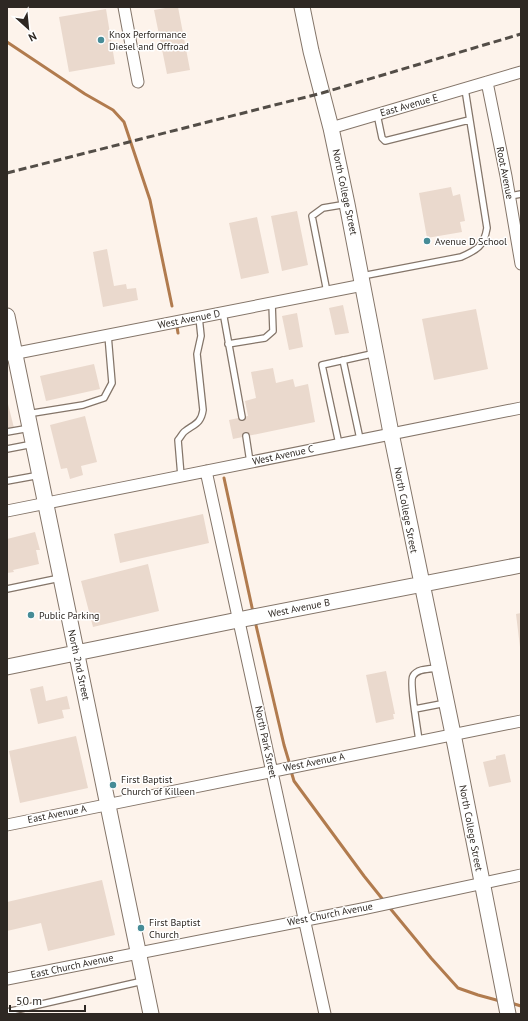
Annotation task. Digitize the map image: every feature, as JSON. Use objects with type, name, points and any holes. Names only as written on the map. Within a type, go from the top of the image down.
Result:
[{"type":"street","points":[[124,7],[138,82]]},
{"type":"street","name":"North College Street","points":[[302,7],[311,51],[331,128],[363,280],[421,585],[453,734],[508,1014]]},
{"type":"street","name":"East Avenue E","points":[[331,128],[521,72]]},
{"type":"street","name":"Root Avenue","points":[[487,82],[516,195],[521,264]]},
{"type":"street","name":"West Avenue D","points":[[11,354],[327,292],[363,280]]},
{"type":"street","name":"North 2nd Street","points":[[7,316],[11,354],[34,444],[151,1014]]},
{"type":"street","name":"West Avenue C","points":[[7,511],[360,439],[521,408]]},
{"type":"street","name":"North Park Street","points":[[206,471],[242,619],[275,769],[303,919],[325,1014]]},
{"type":"street","name":"West Avenue B","points":[[7,667],[242,619],[521,565]]},
{"type":"street","name":"West Avenue A","points":[[108,804],[275,769],[521,721]]},
{"type":"street","name":"East Avenue A","points":[[7,824],[108,804]]},
{"type":"street","name":"West Church Avenue","points":[[138,952],[303,919],[362,909],[521,876]]},
{"type":"street","name":"East Church Avenue","points":[[7,979],[138,952]]},
{"type":"lane","points":[[363,280],[461,257],[476,250],[482,244],[486,236],[487,228],[464,89]]},
{"type":"lane","points":[[377,114],[382,138],[385,141],[469,120]]},
{"type":"lane","points":[[327,292],[312,216],[323,208],[347,204]]},
{"type":"lane","points":[[228,344],[265,338],[274,331],[272,303]]},
{"type":"lane","points":[[223,312],[242,417]]},
{"type":"lane","points":[[181,476],[178,440],[184,433],[195,426],[202,416],[203,410],[197,354],[201,342],[199,317]]},
{"type":"lane","points":[[7,432],[29,421],[104,398],[112,383],[108,335]]},
{"type":"lane","points":[[339,444],[322,365],[376,353]]},
{"type":"lane","points":[[343,360],[360,439]]},
{"type":"lane","points":[[246,436],[250,462]]},
{"type":"lane","points":[[7,449],[34,444]]},
{"type":"lane","points":[[7,481],[40,475]]},
{"type":"lane","points":[[7,589],[61,578]]},
{"type":"lane","points":[[419,741],[411,681],[412,676],[424,670],[439,668]]},
{"type":"lane","points":[[415,709],[446,703]]},
{"type":"lane","points":[[7,1012],[144,981]]},
{"type":"building","points":[[178,7],[190,70],[167,74],[154,10]]},
{"type":"building","points":[[106,9],[115,64],[69,72],[59,17]]},
{"type":"building","points":[[451,187],[453,196],[460,194],[465,221],[460,222],[462,232],[427,238],[419,193]]},
{"type":"building","points":[[297,211],[308,265],[282,271],[271,216]]},
{"type":"building","points":[[257,217],[269,273],[241,279],[229,223]]},
{"type":"building","points":[[107,249],[114,286],[126,284],[127,289],[136,288],[138,300],[103,307],[93,252]]},
{"type":"building","points":[[343,305],[349,333],[335,335],[329,308]]},
{"type":"building","points":[[476,309],[488,369],[434,380],[422,319]]},
{"type":"building","points":[[297,313],[303,347],[289,350],[282,316]]},
{"type":"building","points":[[94,364],[100,389],[46,401],[40,376]]},
{"type":"building","points":[[273,368],[276,383],[293,379],[295,387],[308,384],[315,422],[233,439],[229,420],[248,416],[245,401],[256,398],[251,372]]},
{"type":"building","points":[[7,400],[14,428],[7,429]]},
{"type":"building","points":[[85,416],[97,462],[81,466],[83,475],[70,479],[67,468],[61,469],[50,425]]},
{"type":"building","points":[[203,514],[209,543],[120,563],[114,534]]},
{"type":"building","points":[[35,532],[40,550],[36,550],[39,564],[13,570],[14,572],[7,573],[7,539]]},
{"type":"building","points":[[148,564],[159,611],[93,627],[81,581]]},
{"type":"building","points":[[521,613],[521,647],[520,647],[516,614]]},
{"type":"building","points":[[386,671],[395,714],[393,714],[394,719],[376,723],[366,675]]},
{"type":"building","points":[[43,686],[46,701],[67,696],[70,709],[62,710],[64,718],[38,724],[30,689]]},
{"type":"building","points":[[76,736],[88,788],[20,803],[9,751]]},
{"type":"building","points":[[505,754],[511,782],[489,787],[483,762],[496,759],[496,756]]},
{"type":"building","points":[[102,880],[115,935],[48,951],[41,923],[7,931],[7,902]]},
{"type":"waterway","points":[[7,42],[85,94],[113,110],[124,122],[150,200],[172,306]]},
{"type":"waterway","points":[[177,327],[178,333]]},
{"type":"waterway","points":[[224,478],[253,612]]},
{"type":"waterway","points":[[255,621],[290,765]]},
{"type":"waterway","points":[[291,771],[294,781],[384,901]]},
{"type":"waterway","points":[[389,907],[458,988],[500,1001]]},
{"type":"waterway","points":[[511,1003],[521,1006]]},
{"type":"railway","points":[[7,173],[322,93],[521,34]]},
{"type":"place","name":"Knox Performance Diesel and Offroad","points":[[101,40]]},
{"type":"place","name":"Avenue D School","points":[[427,241]]},
{"type":"place","name":"Public Parking","points":[[31,615]]},
{"type":"place","name":"First Baptist Church of Killeen","points":[[113,785]]},
{"type":"place","name":"First Baptist Church","points":[[141,928]]}]
